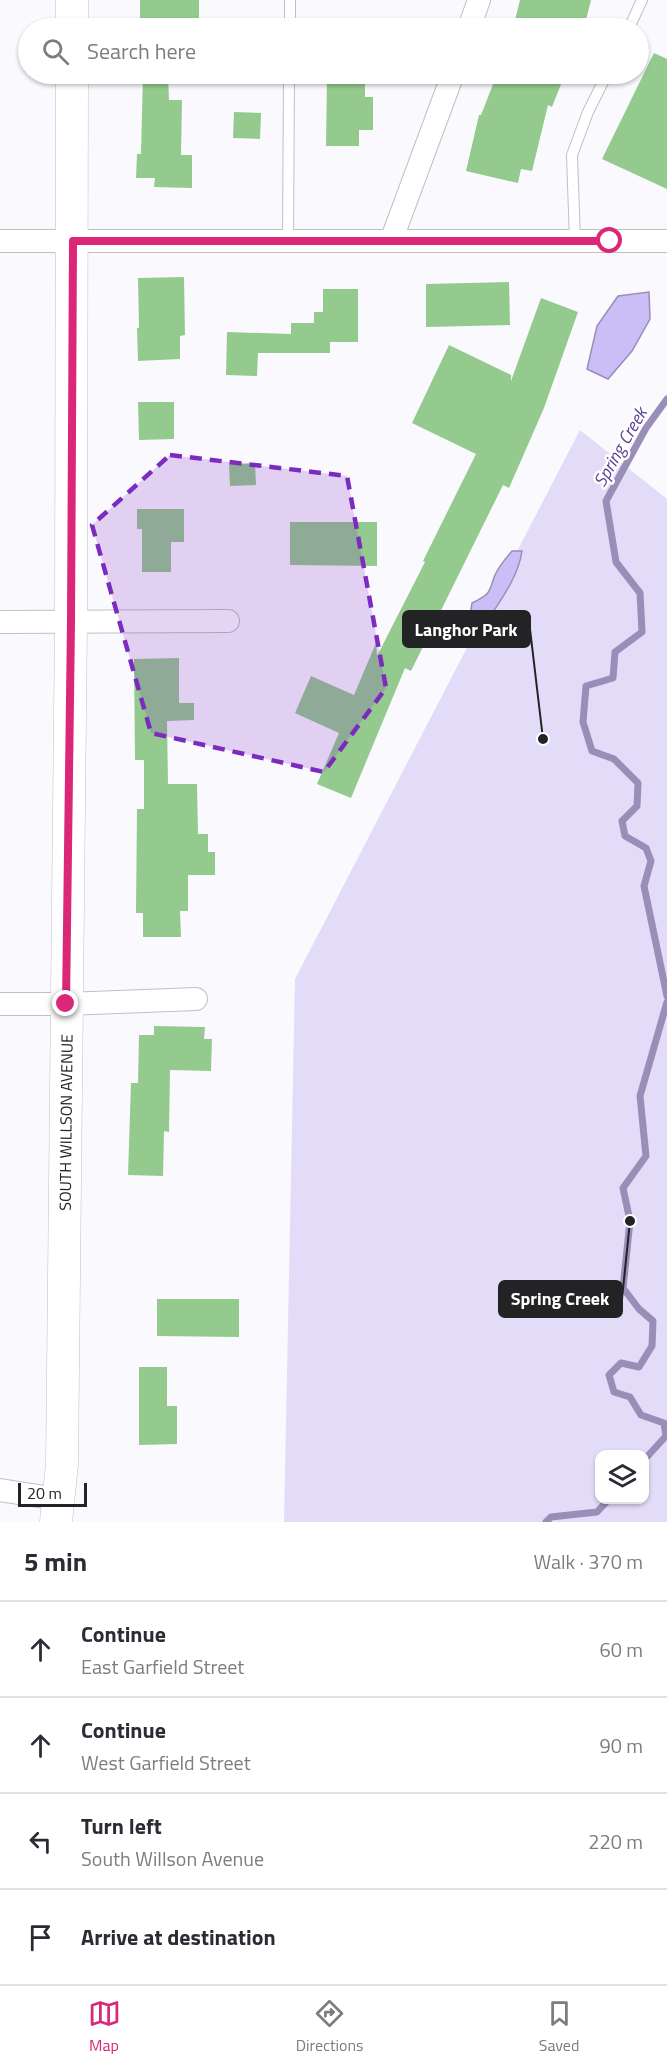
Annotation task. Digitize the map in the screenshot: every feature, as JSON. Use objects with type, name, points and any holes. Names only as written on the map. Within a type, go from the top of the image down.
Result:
[{"type":"main road","points":[[72,0],[72,18]]},
{"type":"main road","name":"SOUTH WILLSON AVENUE","points":[[57,1510],[62,1464],[71,622],[72,84]]},
{"type":"street","points":[[473,18],[479,0]]},
{"type":"street","points":[[391,240],[449,84]]},
{"type":"street","points":[[0,241],[667,241]]},
{"type":"street","points":[[0,622],[228,621]]},
{"type":"street","points":[[0,1004],[196,999]]},
{"type":"street","points":[[0,1490],[57,1510]]},
{"type":"lane","points":[[290,0],[290,18]]},
{"type":"lane","points":[[634,18],[642,0]]},
{"type":"lane","points":[[288,240],[290,84]]},
{"type":"lane","points":[[575,240],[572,155],[588,112],[602,84]]},
{"type":"highlighted area","points":[[170,455],[347,476],[386,688],[324,772],[151,733],[92,525]]},
{"type":"shaded area","points":[[649,292],[650,319],[632,351],[608,379],[587,369],[597,326],[618,296]]},
{"type":"shaded area","points":[[580,430],[667,499],[667,1522],[284,1522],[295,979]]},
{"type":"shaded area","points":[[512,551],[522,551],[517,571],[485,624],[473,625],[470,617],[472,603],[488,592],[497,572]]},
{"type":"building","points":[[140,0],[199,0],[199,18],[140,18]]},
{"type":"building","points":[[520,0],[591,0],[586,18],[516,18]]},
{"type":"building","points":[[654,53],[667,59],[667,189],[602,159],[639,84],[649,84],[649,63]]},
{"type":"building","points":[[143,84],[168,84],[169,100],[182,100],[181,155],[192,155],[192,188],[154,187],[155,178],[136,178],[137,154],[141,154]]},
{"type":"building","points":[[327,84],[365,84],[365,97],[373,97],[373,130],[359,130],[359,146],[326,146]]},
{"type":"building","points":[[493,84],[561,84],[552,107],[548,105],[532,171],[521,169],[518,183],[466,171],[479,115],[481,115]]},
{"type":"building","points":[[234,112],[261,113],[260,139],[233,138]]},
{"type":"building","points":[[184,277],[185,335],[180,336],[180,359],[138,361],[138,278]]},
{"type":"building","points":[[509,282],[510,325],[426,327],[426,284]]},
{"type":"building","points":[[323,289],[358,289],[358,342],[330,342],[330,353],[258,353],[257,376],[226,375],[227,332],[291,334],[291,323],[314,323],[314,312],[323,312]]},
{"type":"building","points":[[541,298],[578,312],[544,408],[509,488],[503,485],[411,671],[405,668],[351,798],[317,784],[339,733],[295,713],[311,676],[354,695],[376,643],[377,656],[476,454],[412,423],[449,345],[511,375],[511,381]]},
{"type":"building","points":[[138,402],[174,402],[174,439],[139,440]]},
{"type":"building","points":[[255,463],[256,485],[230,486],[229,464]]},
{"type":"building","points":[[137,509],[184,509],[184,542],[171,542],[171,572],[142,572],[142,529],[137,529]]},
{"type":"building","points":[[290,522],[377,522],[377,566],[290,565]]},
{"type":"building","points":[[179,658],[179,703],[194,703],[194,720],[167,721],[168,784],[197,784],[198,834],[208,834],[208,852],[215,852],[215,875],[188,875],[188,911],[180,911],[181,937],[143,937],[143,913],[136,913],[137,809],[144,809],[144,760],[135,760],[134,659]]},
{"type":"building","points":[[154,1026],[205,1027],[204,1039],[212,1039],[211,1071],[170,1070],[169,1132],[164,1131],[163,1176],[128,1175],[131,1083],[138,1083],[139,1035],[154,1035]]},
{"type":"building","points":[[157,1299],[239,1299],[239,1337],[157,1336]]},
{"type":"building","points":[[139,1367],[167,1367],[167,1406],[177,1406],[177,1444],[139,1445]]},
{"type":"waterway","name":"Spring Creek","points":[[667,399],[646,428],[606,501],[616,562],[640,593],[642,632],[615,652],[613,678],[586,686],[583,722],[592,751],[614,759],[638,783],[637,806],[622,821],[625,836],[646,848],[651,861],[644,886],[667,996]]},
{"type":"waterway","name":"Spring Creek","points":[[649,1455],[666,1436],[664,1423],[641,1415],[630,1397],[614,1392],[609,1375],[621,1363],[639,1367],[652,1346],[653,1321],[639,1309],[623,1288],[630,1221],[623,1188],[646,1156],[640,1096],[667,1002]]},
{"type":"waterway","name":"Spring Creek","points":[[546,1522],[551,1517],[597,1512],[604,1504]]},
{"type":"place","name":"Langhor Park","points":[[543,739]]},
{"type":"place","name":"Spring Creek","points":[[630,1221]]},
{"type":"route","points":[[66,1004],[73,241],[610,241]]}]
